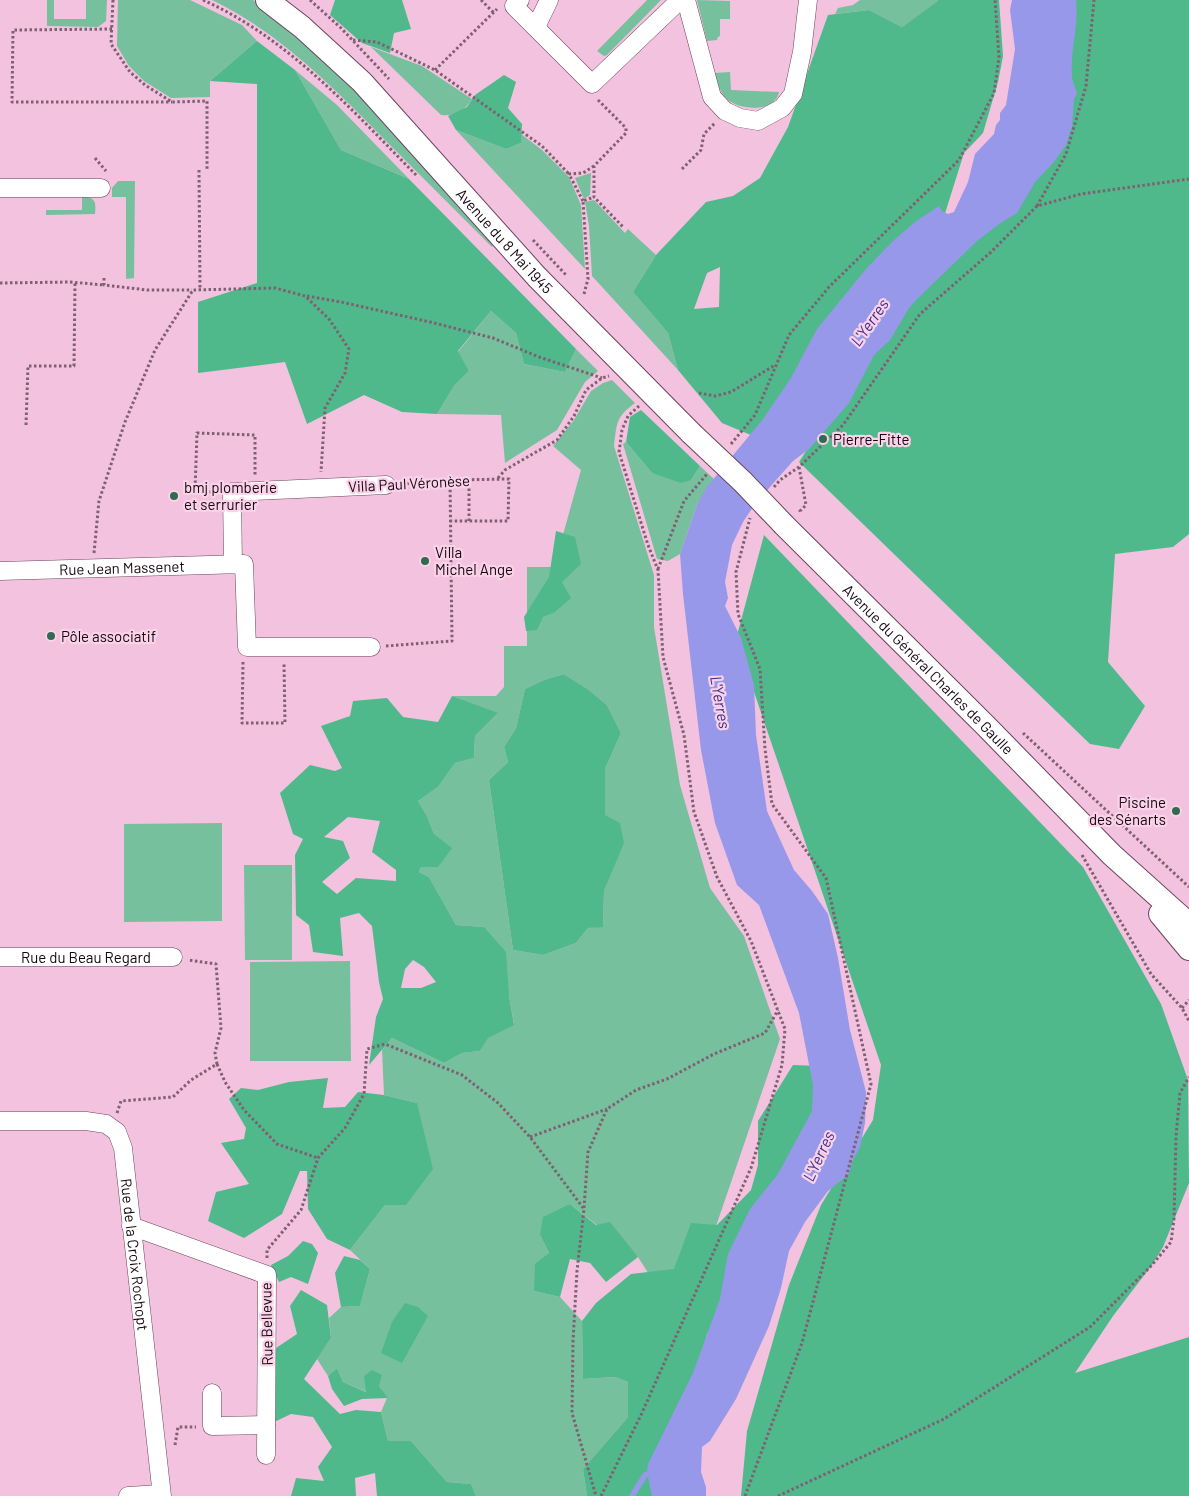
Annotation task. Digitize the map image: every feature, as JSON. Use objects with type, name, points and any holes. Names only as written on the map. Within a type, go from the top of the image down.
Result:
[{"type":"main road","name":"Avenue du 8 Mai 1945","points":[[268,0],[302,27],[362,82],[537,278],[691,433],[743,482]]},
{"type":"main road","name":"Avenue du Général Charles de Gaulle","points":[[743,482],[792,518],[980,719],[1112,855],[1189,924]]},
{"type":"main road","name":"Avenue du Général Charles de Gaulle","points":[[1112,855],[1189,949]]},
{"type":"street","points":[[520,0],[514,6],[592,84],[680,0]]},
{"type":"street","points":[[536,27],[548,0]]},
{"type":"street","points":[[686,0],[712,97],[725,111],[740,118],[758,121],[782,108],[792,94],[802,52],[808,0]]},
{"type":"street","points":[[0,188],[104,180]]},
{"type":"street","name":"Villa Paul Véronèse","points":[[232,492],[386,485]]},
{"type":"street","points":[[232,492],[247,647],[371,648]]},
{"type":"street","name":"Rue Jean Massenet","points":[[0,571],[239,564]]},
{"type":"street","name":"Rue du Beau Regard","points":[[0,957],[172,957]]},
{"type":"street","points":[[0,1121],[86,1121],[106,1124],[112,1128]]},
{"type":"street","name":"Rue de la Croix Rochopt","points":[[112,1128],[117,1132],[122,1148],[161,1495]]},
{"type":"street","name":"Rue Bellevue","points":[[131,1226],[267,1276],[266,1455]]},
{"type":"street","points":[[212,1393],[212,1426],[266,1425]]},
{"type":"street","points":[[128,1496],[161,1495]]},
{"type":"path","points":[[113,0],[111,44],[130,72],[145,85],[172,102]]},
{"type":"path","points":[[310,0],[352,40],[391,82]]},
{"type":"path","points":[[481,0],[494,12]]},
{"type":"path","points":[[726,451],[755,415],[789,335],[829,287],[959,160],[994,93],[1000,58],[995,0]]},
{"type":"path","points":[[770,493],[780,480],[799,467],[843,425],[920,314],[991,252],[1037,206],[1066,154],[1086,86],[1094,0]]},
{"type":"path","points":[[435,70],[500,6]]},
{"type":"path","points":[[112,29],[13,30],[12,102],[207,101],[207,170]]},
{"type":"path","points":[[352,40],[377,42],[435,70],[542,146],[570,174],[583,201],[588,279],[584,294]]},
{"type":"path","points":[[570,174],[584,172],[594,166],[626,133],[626,128],[594,96],[592,84]]},
{"type":"path","points":[[682,169],[701,150],[704,134],[725,111]]},
{"type":"path","points":[[95,158],[104,180]]},
{"type":"path","points":[[594,166],[594,197],[624,228]]},
{"type":"path","points":[[199,170],[200,290]]},
{"type":"path","points":[[1037,206],[1081,194],[1189,179]]},
{"type":"path","points":[[583,201],[594,197]]},
{"type":"path","points":[[530,236],[570,280]]},
{"type":"path","points":[[104,278],[104,285]]},
{"type":"path","points":[[0,282],[76,283],[147,290],[275,288],[430,322],[493,338],[539,357],[602,378]]},
{"type":"path","points":[[26,425],[28,366],[74,366],[76,283]]},
{"type":"path","points":[[577,287],[590,301]]},
{"type":"path","points":[[93,568],[99,501],[126,422],[154,350],[193,290]]},
{"type":"path","points":[[305,296],[329,319],[349,349],[345,373],[325,408],[320,488]]},
{"type":"path","points":[[699,394],[715,396],[731,392],[777,364]]},
{"type":"path","points":[[498,479],[505,470],[557,440],[574,416],[586,390],[602,378],[615,375]]},
{"type":"path","points":[[601,1496],[641,1415],[751,1168],[782,1065],[785,1029],[779,1009],[751,941],[717,877],[694,812],[684,735],[663,656],[658,570],[648,545],[620,452],[622,430],[628,416],[643,402]]},
{"type":"path","points":[[232,492],[195,491],[197,433],[256,435],[254,492]]},
{"type":"path","points":[[792,518],[806,505],[799,467]]},
{"type":"path","points":[[658,570],[684,501],[708,472]]},
{"type":"path","points":[[450,521],[508,522],[509,479],[498,479]]},
{"type":"path","name":"Villa Paul Véronèse","points":[[386,485],[450,480],[498,479]]},
{"type":"path","points":[[371,648],[452,641],[450,480]]},
{"type":"path","points":[[468,521],[469,480]]},
{"type":"path","points":[[746,1496],[802,1343],[871,1084],[826,878],[772,804],[765,749],[760,669],[738,614],[736,572],[749,520],[754,513]]},
{"type":"path","points":[[247,647],[243,649],[242,723],[285,723],[283,647]]},
{"type":"path","points":[[1020,730],[1189,887]]},
{"type":"path","points":[[1078,848],[1151,974],[1182,1008],[1189,1021]]},
{"type":"path","points":[[172,957],[216,964],[221,1028],[216,1053],[217,1064],[225,1082],[244,1110],[277,1144],[318,1158]]},
{"type":"path","points":[[1182,1008],[1189,1000]]},
{"type":"path","points":[[530,1137],[607,1109],[636,1090],[667,1078],[714,1054],[765,1033],[779,1009]]},
{"type":"path","points":[[267,1276],[267,1250],[301,1210],[318,1158],[345,1128],[364,1094],[367,1049],[385,1044],[462,1075],[498,1103],[530,1137],[584,1209]]},
{"type":"path","points":[[112,1128],[121,1101],[173,1097],[191,1080],[217,1064]]},
{"type":"path","points":[[778,1496],[944,1419],[1090,1327],[1152,1266],[1171,1242],[1174,1220],[1176,1136],[1180,1093],[1189,1077]]},
{"type":"path","points":[[596,1496],[572,1413],[573,1341],[577,1271],[588,1152],[607,1109]]},
{"type":"path","points":[[157,1453],[175,1447],[178,1428],[212,1426]]},
{"type":"green space","points":[[47,0],[54,0],[54,19],[86,19],[86,0],[107,0],[106,21],[98,27],[47,26]]},
{"type":"green space","points":[[118,0],[190,0],[242,25],[257,41],[210,81],[210,97],[171,98],[144,81],[129,66],[117,46]]},
{"type":"green space","points":[[212,0],[253,0],[323,58],[377,113],[493,245],[492,247],[323,79],[259,27]]},
{"type":"green space","points":[[335,0],[402,0],[411,29],[394,33],[390,53],[362,43],[330,15]]},
{"type":"green space","points":[[647,0],[661,0],[607,55],[604,56],[597,51]]},
{"type":"green space","points":[[697,0],[730,1],[730,19],[720,19],[720,36],[717,40],[707,41]]},
{"type":"green space","points":[[860,0],[939,1],[902,27],[869,10],[835,14],[838,8],[853,5]]},
{"type":"green space","points":[[999,0],[1003,56],[998,82],[983,133],[964,153],[942,223],[758,438],[722,423],[678,370],[668,333],[633,292],[656,255],[706,202],[733,196],[760,178],[788,127],[828,15],[869,10],[902,27],[938,1]],"holes":[[[720,267],[719,307],[694,309],[707,273]]]},
{"type":"green space","points":[[1067,0],[1189,0],[1189,534],[1173,547],[1115,554],[1108,662],[1145,706],[1119,749],[1090,744],[799,462],[844,393],[924,280]]},
{"type":"green space","points":[[257,41],[295,70],[341,150],[409,179],[576,349],[565,372],[524,364],[516,333],[491,311],[458,351],[469,371],[454,386],[437,414],[402,412],[364,395],[307,424],[285,362],[198,373],[198,302],[257,283],[257,84],[210,81]]},
{"type":"green space","points":[[371,47],[422,66],[472,99],[459,112],[441,115]]},
{"type":"green space","points":[[295,70],[337,105],[409,179],[341,150]]},
{"type":"green space","points":[[730,72],[731,90],[779,92],[776,99],[771,104],[756,108],[739,106],[732,102],[722,92],[715,73]]},
{"type":"green space","points":[[504,75],[516,82],[508,108],[522,124],[521,143],[506,149],[456,130],[448,116],[467,107],[475,95]]},
{"type":"green space","points":[[456,130],[506,149],[521,143],[521,134],[542,150],[569,177],[581,205],[585,269]]},
{"type":"green space","points":[[591,173],[590,195],[584,199],[575,178]]},
{"type":"green space","points":[[118,181],[135,181],[134,278],[126,279],[126,197],[112,197],[112,188]]},
{"type":"green space","points":[[82,197],[93,199],[95,214],[46,215],[46,210],[82,210]]},
{"type":"green space","points":[[594,200],[625,233],[628,229],[656,255],[633,292],[668,333],[678,370],[592,276],[589,226],[585,202]]},
{"type":"green space","points":[[491,311],[516,333],[524,364],[565,372],[576,349],[598,371],[585,382],[557,430],[505,463],[501,415],[437,414],[454,386],[469,371],[458,352]]},
{"type":"green space","points":[[612,380],[635,403],[624,412],[618,421],[614,446],[654,575],[654,627],[680,785],[710,888],[744,936],[780,1039],[714,1232],[682,1274],[652,1279],[638,1257],[570,1204],[540,1235],[549,1253],[534,1291],[560,1297],[582,1321],[583,1379],[615,1377],[628,1382],[628,1417],[583,1469],[587,1496],[476,1496],[471,1484],[447,1482],[411,1441],[388,1441],[381,1412],[387,1398],[379,1386],[367,1392],[343,1382],[337,1368],[328,1376],[317,1359],[331,1338],[329,1318],[341,1307],[360,1306],[370,1269],[350,1250],[385,1205],[417,1103],[384,1095],[382,1050],[392,1038],[444,1063],[462,1053],[480,1051],[487,1038],[514,1024],[509,995],[484,927],[456,925],[429,877],[419,872],[434,834],[427,816],[418,801],[438,787],[455,763],[474,758],[475,736],[497,714],[452,696],[496,696],[504,687],[504,646],[527,646],[527,567],[554,567],[581,470],[553,446],[574,420],[591,391],[603,383]],"holes":[[[564,674],[589,690],[607,705],[621,733],[605,769],[605,816],[619,823],[623,843],[604,891],[603,926],[588,928],[576,943],[543,955],[513,950],[489,780],[508,762],[504,747],[516,728],[525,689],[544,680]]]},
{"type":"green space","points":[[641,410],[700,466],[691,480],[681,483],[652,473],[626,442],[630,417]]},
{"type":"green space","points":[[626,442],[652,473],[691,480],[700,466],[714,479],[698,502],[680,554],[668,561],[657,559],[623,444]]},
{"type":"green space","points":[[556,531],[575,537],[581,564],[562,582],[571,598],[555,612],[543,617],[537,630],[526,631],[524,617],[549,577]]},
{"type":"green space","points":[[764,535],[1083,867],[1161,1004],[1188,1080],[1189,1183],[1163,1247],[1075,1373],[1189,1337],[1189,1496],[741,1496],[747,1431],[789,1285],[821,1205],[873,1120],[881,1065],[736,639]]},
{"type":"green space","points":[[564,674],[589,690],[607,705],[621,733],[605,769],[605,815],[620,823],[624,843],[604,891],[603,927],[588,928],[576,943],[543,955],[513,950],[489,780],[508,762],[504,747],[516,728],[525,689],[544,680]]},
{"type":"green space","points":[[452,696],[498,713],[475,736],[474,758],[455,763],[438,787],[418,801],[427,816],[434,834],[452,848],[438,867],[421,867],[419,872],[429,877],[456,925],[484,927],[506,952],[509,995],[514,1025],[488,1038],[480,1051],[462,1053],[444,1063],[392,1038],[369,1065],[376,1017],[383,999],[372,926],[359,913],[340,918],[343,956],[313,952],[309,925],[296,915],[295,855],[303,839],[293,834],[280,793],[310,765],[335,771],[342,768],[321,726],[350,716],[353,701],[387,698],[403,717],[438,722]],"holes":[[[348,817],[380,821],[372,852],[396,870],[396,881],[356,878],[337,894],[322,882],[350,858],[343,841],[324,837]],[[413,960],[424,967],[436,982],[421,988],[401,988],[405,969]]]},
{"type":"green space","points":[[222,823],[222,921],[124,922],[124,824]]},
{"type":"green space","points":[[244,865],[292,865],[292,960],[245,960]]},
{"type":"green space","points":[[350,961],[351,1061],[250,1061],[250,962]]},
{"type":"green space","points":[[793,1065],[820,1066],[819,1109],[741,1280],[707,1334],[672,1496],[587,1496],[583,1469],[628,1417],[628,1382],[615,1377],[583,1379],[582,1321],[596,1303],[631,1274],[674,1269],[691,1223],[717,1225],[751,1190],[758,1165],[758,1121]]},
{"type":"green space","points":[[328,1078],[323,1108],[345,1107],[358,1092],[384,1095],[417,1103],[433,1169],[406,1205],[385,1205],[350,1250],[327,1239],[308,1209],[307,1171],[300,1171],[282,1214],[244,1238],[208,1221],[216,1192],[249,1184],[221,1143],[244,1139],[246,1128],[229,1099],[241,1088],[258,1090],[289,1082]]},
{"type":"green space","points":[[570,1204],[596,1225],[610,1222],[638,1257],[606,1282],[590,1263],[570,1259],[560,1297],[534,1291],[535,1264],[549,1253],[540,1235],[543,1217]]},
{"type":"green space","points":[[303,1241],[312,1244],[318,1253],[308,1284],[291,1277],[279,1282],[271,1265],[288,1256]]},
{"type":"green space","points":[[344,1256],[360,1260],[370,1269],[360,1306],[341,1307],[335,1273]]},
{"type":"green space","points":[[301,1290],[327,1305],[331,1338],[304,1379],[340,1414],[356,1410],[381,1412],[388,1441],[411,1441],[447,1482],[471,1484],[476,1496],[377,1496],[375,1473],[355,1478],[356,1496],[291,1496],[296,1478],[324,1481],[318,1467],[332,1447],[313,1417],[291,1414],[270,1424],[258,1360],[297,1334],[290,1306]]},
{"type":"green space","points":[[405,1303],[418,1307],[428,1316],[402,1363],[381,1353],[392,1322]]},
{"type":"green space","points":[[337,1368],[343,1382],[366,1392],[364,1376],[372,1370],[382,1375],[379,1386],[388,1398],[362,1399],[344,1406],[332,1389],[328,1376]]},
{"type":"water","points":[[1012,0],[1076,0],[1072,78],[1077,94],[1074,99],[1072,126],[1066,145],[1053,163],[1035,182],[1017,213],[977,241],[909,308],[890,340],[874,355],[849,403],[808,450],[793,461],[755,504],[743,522],[732,545],[725,582],[728,598],[725,606],[741,638],[754,685],[756,735],[767,811],[794,870],[828,914],[838,958],[850,1030],[866,1092],[865,1123],[860,1147],[852,1162],[849,1174],[828,1191],[805,1222],[789,1251],[781,1288],[769,1326],[736,1399],[710,1441],[702,1447],[701,1472],[706,1487],[706,1496],[652,1496],[647,1472],[648,1464],[693,1373],[720,1299],[728,1254],[750,1209],[778,1174],[812,1111],[813,1085],[799,1013],[759,905],[737,885],[715,823],[701,750],[680,554],[698,502],[706,488],[763,419],[791,378],[817,329],[866,269],[893,241],[915,222],[939,206],[942,211],[948,214],[954,212],[968,182],[975,154],[994,134],[996,125],[1000,120],[1000,113],[1006,105],[1015,49],[1010,10]]},
{"type":"waterway","name":"L'Yerres","points":[[632,1496],[645,1475],[655,1472]]},
{"type":"place","name":"Pierre-Fitte","points":[[823,439]]},
{"type":"place","name":"bmj plomberie et serrurier","points":[[174,496]]},
{"type":"place","name":"Villa Michel Ange","points":[[425,561]]},
{"type":"place","name":"Pôle associatif","points":[[51,636]]},
{"type":"place","name":"Piscine des Sénarts","points":[[1176,811]]}]
